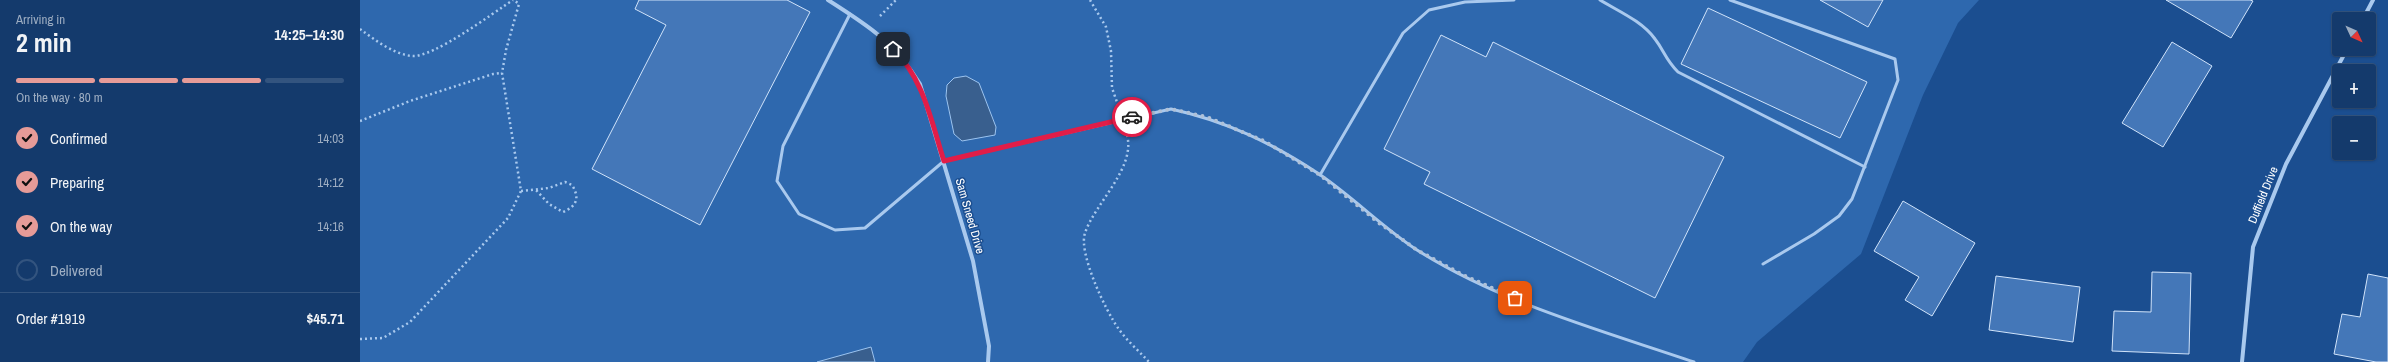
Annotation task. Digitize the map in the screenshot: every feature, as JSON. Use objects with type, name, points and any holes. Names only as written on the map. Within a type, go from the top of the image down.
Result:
[{"type":"street","name":"Sam Sneed Drive","points":[[828,0],[871,27],[905,60],[920,84],[973,261],[989,346],[988,362]]},
{"type":"street","points":[[2367,12],[2374,0]]},
{"type":"street","name":"Duffield Drive","points":[[2242,362],[2253,247],[2286,164],[2343,56]]},
{"type":"lane","points":[[1320,175],[1403,33],[1429,10],[1465,2],[1514,0]]},
{"type":"lane","points":[[1600,0],[1633,19],[1655,39],[1666,60],[1678,72],[1865,167]]},
{"type":"lane","points":[[1730,0],[1895,59],[1898,80],[1852,199],[1839,216],[1814,234],[1763,264]]},
{"type":"lane","points":[[850,14],[783,146],[777,181],[799,214],[835,230],[865,228],[944,161],[1171,109],[1207,117],[1264,141],[1320,175],[1379,223],[1417,250],[1463,275],[1541,310],[1694,362]]},
{"type":"path","points":[[360,29],[382,45],[412,56],[429,54],[514,0],[520,4],[506,50],[502,73],[521,190],[508,218],[410,322],[383,338],[360,339]]},
{"type":"path","points":[[871,27],[896,0]]},
{"type":"path","points":[[1090,0],[1106,27],[1111,50],[1112,88],[1129,142],[1126,162],[1084,234],[1088,265],[1100,296],[1119,329],[1149,362]]},
{"type":"path","points":[[360,120],[410,101],[493,74],[502,73]]},
{"type":"path","points":[[521,190],[536,190],[565,182],[572,185],[577,192],[577,202],[573,208],[563,212],[549,204],[536,190]]},
{"type":"shaded area","points":[[360,0],[1979,0],[1958,23],[1923,95],[1861,254],[1757,342],[1743,362],[360,362]]},
{"type":"shaded area","points":[[966,76],[979,83],[996,127],[995,135],[962,141],[954,134],[946,96],[947,85],[954,78]]},
{"type":"shaded area","points":[[871,347],[875,362],[817,362]]},
{"type":"building","points":[[639,0],[787,0],[810,12],[700,225],[592,169],[666,25],[635,9]]},
{"type":"building","points":[[1820,0],[1883,0],[1868,27]]},
{"type":"building","points":[[2166,0],[2250,0],[2253,1],[2231,38]]},
{"type":"building","points":[[1708,8],[1867,82],[1840,138],[1681,64]]},
{"type":"building","points":[[1441,35],[1486,57],[1493,42],[1724,157],[1655,298],[1424,184],[1430,172],[1384,149]]},
{"type":"building","points":[[2172,42],[2212,66],[2163,147],[2122,123]]},
{"type":"building","points":[[1903,201],[1975,243],[1932,316],[1905,300],[1919,277],[1874,251]]},
{"type":"building","points":[[2152,272],[2191,273],[2189,354],[2112,351],[2114,311],[2151,312]]},
{"type":"building","points":[[2368,274],[2388,278],[2388,362],[2376,362],[2334,354],[2342,314],[2360,317]]},
{"type":"building","points":[[1996,276],[2080,287],[2073,342],[1989,330]]},
{"type":"way so far","points":[[1132,117],[1171,109],[1207,117],[1264,141],[1320,175],[1379,223],[1417,250],[1463,275],[1515,298]]},
{"type":"route","points":[[893,49],[905,60],[920,84],[944,161],[1132,117]]}]
